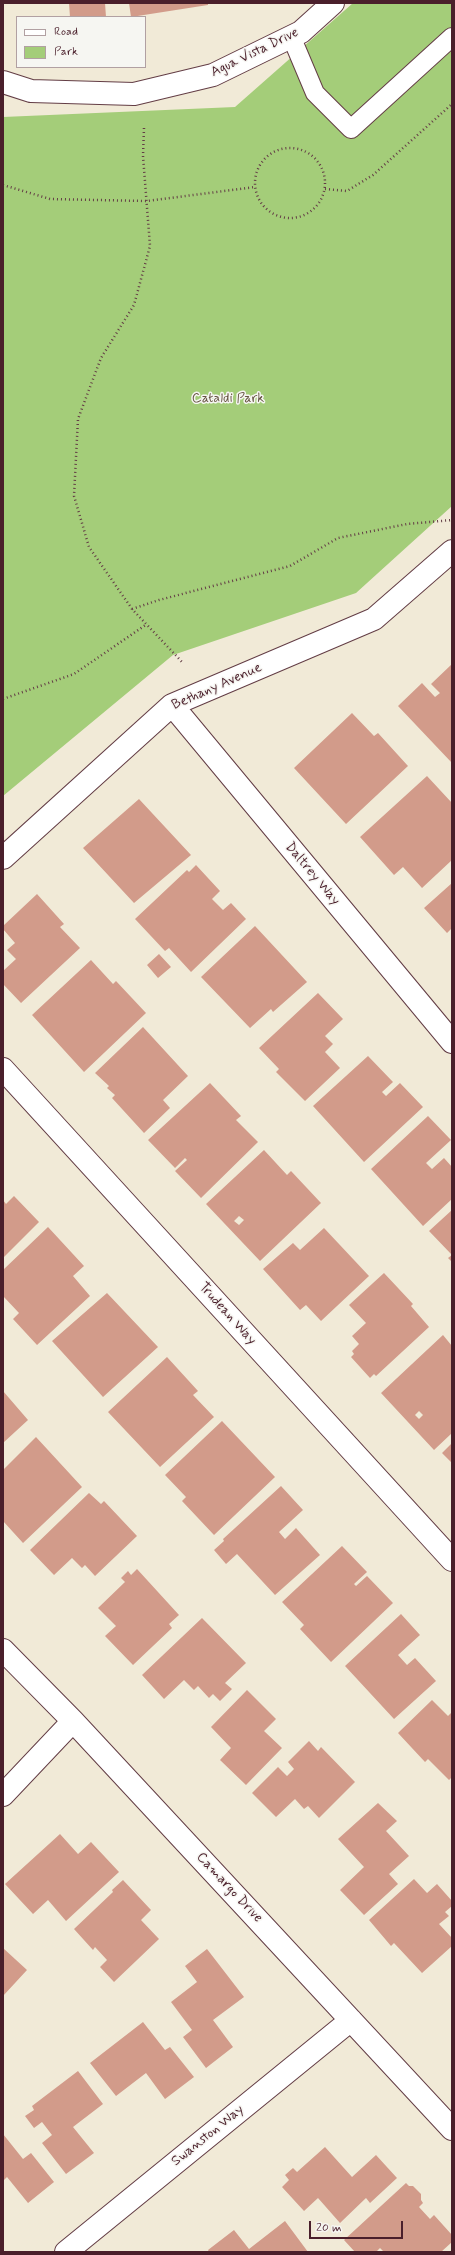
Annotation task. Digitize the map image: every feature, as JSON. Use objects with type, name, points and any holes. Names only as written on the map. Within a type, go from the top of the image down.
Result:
[{"type":"street","name":"Agua Vista Drive","points":[[3,82],[31,91],[134,94],[213,75],[301,32],[333,3]]},
{"type":"street","name":"Bethany Avenue","points":[[3,858],[172,705],[374,620],[452,551]]},
{"type":"street","name":"Daltrey Way","points":[[172,705],[452,1042]]},
{"type":"street","name":"Trudean Way","points":[[3,1069],[452,1560]]},
{"type":"street","name":"Camargo Drive","points":[[3,1650],[73,1721],[452,2129]]},
{"type":"street","points":[[3,1795],[73,1721]]},
{"type":"street","name":"Swanston Way","points":[[66,2252],[351,2020]]},
{"type":"lane","points":[[291,36],[315,93],[351,129],[452,37]]},
{"type":"path","points":[[324,189],[347,191],[373,175],[452,104]]},
{"type":"path","points":[[144,128],[143,156],[150,246],[134,305],[101,358],[78,420],[74,496],[89,547],[132,609],[183,663]]},
{"type":"path","points":[[298,147],[316,157],[325,175],[324,189],[324,195],[312,211],[293,218],[273,214],[259,200],[254,181],[261,161],[277,149],[298,147]]},
{"type":"path","points":[[3,185],[50,199],[147,201],[256,187]]},
{"type":"path","points":[[132,609],[159,600],[290,566],[338,538],[407,524],[452,520]]},
{"type":"path","points":[[3,699],[74,674],[147,624]]},
{"type":"green space","name":"Cataldi Park","points":[[353,3],[452,3],[452,506],[356,593],[173,655],[3,796],[3,117],[235,107]]},
{"type":"building","points":[[69,3],[105,3],[106,16],[70,16]]},
{"type":"building","points":[[129,3],[208,3],[208,5],[131,16]]},
{"type":"building","points":[[452,664],[452,763],[398,706],[422,683],[435,697],[440,693],[431,684]]},
{"type":"building","points":[[352,713],[374,736],[378,733],[408,766],[346,824],[294,768]]},
{"type":"building","points":[[427,776],[452,803],[452,860],[422,888],[403,867],[394,875],[360,837]]},
{"type":"building","points":[[139,799],[191,855],[134,903],[83,848]]},
{"type":"building","points":[[196,865],[220,891],[212,899],[223,910],[231,903],[246,919],[191,972],[169,948],[165,951],[135,919],[187,870],[189,872]]},
{"type":"building","points":[[452,883],[452,928],[447,933],[424,908]]},
{"type":"building","points":[[37,894],[64,924],[60,927],[80,948],[21,1003],[3,984],[3,971],[16,959],[7,950],[15,943],[3,929],[3,926]]},
{"type":"building","points":[[255,926],[307,982],[273,1012],[271,1009],[250,1028],[201,977]]},
{"type":"building","points":[[159,954],[171,967],[158,978],[147,965]]},
{"type":"building","points":[[91,960],[113,984],[116,981],[146,1013],[84,1072],[32,1015]]},
{"type":"building","points":[[318,993],[343,1019],[325,1036],[333,1044],[325,1052],[340,1068],[305,1101],[276,1072],[279,1069],[259,1048]]},
{"type":"building","points":[[143,1027],[188,1076],[163,1100],[170,1108],[144,1133],[112,1098],[115,1095],[107,1088],[109,1086],[95,1073]]},
{"type":"building","points":[[368,1056],[393,1082],[382,1092],[386,1096],[400,1083],[423,1107],[364,1162],[313,1106]]},
{"type":"building","points":[[210,1083],[241,1116],[236,1120],[258,1142],[201,1198],[175,1171],[187,1160],[185,1158],[175,1168],[148,1140]]},
{"type":"building","points":[[428,1116],[451,1140],[426,1163],[432,1169],[444,1158],[452,1167],[452,1199],[423,1226],[371,1169]]},
{"type":"building","points":[[264,1150],[287,1175],[291,1171],[321,1203],[260,1261],[206,1204]],"holes":[[[239,1216],[244,1220],[239,1225],[234,1221]]]},
{"type":"building","points":[[14,1196],[39,1222],[3,1258],[3,1200],[6,1204]]},
{"type":"building","points":[[452,1210],[452,1255],[429,1231]]},
{"type":"building","points":[[48,1227],[84,1266],[73,1276],[90,1296],[37,1345],[13,1319],[19,1313],[3,1296],[3,1270]]},
{"type":"building","points":[[324,1228],[369,1276],[321,1321],[306,1305],[300,1310],[263,1269],[293,1243],[300,1250]]},
{"type":"building","points":[[452,1255],[452,1262],[448,1258]]},
{"type":"building","points":[[384,1273],[413,1304],[411,1306],[429,1327],[376,1376],[374,1374],[370,1378],[351,1357],[354,1354],[352,1351],[359,1344],[352,1336],[366,1323],[349,1305]]},
{"type":"building","points":[[107,1293],[158,1347],[103,1397],[52,1341]]},
{"type":"building","points":[[443,1335],[452,1346],[452,1433],[434,1450],[381,1393]],"holes":[[[419,1411],[423,1415],[419,1419],[415,1415]]]},
{"type":"building","points":[[167,1357],[198,1391],[193,1395],[214,1417],[160,1467],[108,1412]]},
{"type":"building","points":[[3,1391],[28,1420],[3,1443]]},
{"type":"building","points":[[222,1421],[275,1477],[214,1535],[182,1501],[186,1497],[165,1475]]},
{"type":"building","points":[[36,1437],[82,1487],[23,1543],[3,1521],[3,1470]]},
{"type":"building","points":[[452,1443],[452,1463],[442,1453]]},
{"type":"building","points":[[281,1486],[303,1510],[279,1532],[285,1539],[296,1528],[320,1555],[275,1595],[237,1554],[226,1564],[214,1550],[224,1541],[223,1539]]},
{"type":"building","points":[[89,1493],[101,1504],[104,1501],[137,1536],[95,1576],[85,1565],[82,1568],[72,1558],[54,1575],[30,1550]]},
{"type":"building","points":[[342,1546],[367,1572],[354,1584],[356,1586],[367,1576],[393,1603],[331,1662],[300,1629],[304,1625],[282,1602]]},
{"type":"building","points":[[137,1569],[179,1615],[169,1624],[172,1628],[133,1665],[105,1636],[116,1626],[98,1608],[125,1582],[121,1578],[128,1571],[131,1575]]},
{"type":"building","points":[[401,1614],[420,1635],[398,1655],[407,1665],[415,1658],[436,1681],[394,1719],[345,1666]]},
{"type":"building","points":[[202,1618],[246,1663],[225,1683],[232,1689],[220,1701],[213,1694],[209,1698],[198,1686],[194,1690],[184,1680],[164,1699],[142,1675]]},
{"type":"building","points":[[247,1690],[276,1719],[264,1731],[282,1748],[246,1785],[220,1760],[231,1748],[211,1727]]},
{"type":"building","points":[[432,1700],[448,1716],[452,1712],[452,1777],[449,1780],[428,1759],[425,1762],[398,1733]]},
{"type":"building","points":[[309,1741],[318,1751],[321,1747],[355,1782],[319,1818],[308,1806],[304,1809],[295,1799],[276,1817],[252,1793],[278,1767],[287,1776],[294,1769],[288,1762]]},
{"type":"building","points":[[378,1803],[397,1821],[386,1831],[409,1856],[389,1874],[398,1884],[364,1915],[340,1890],[364,1867],[338,1839]]},
{"type":"building","points":[[60,1834],[78,1854],[91,1842],[119,1872],[66,1921],[48,1900],[33,1914],[5,1884]]},
{"type":"building","points":[[414,1879],[427,1893],[437,1884],[452,1901],[452,1906],[445,1912],[449,1916],[439,1924],[452,1938],[452,1946],[422,1973],[394,1943],[391,1946],[369,1920]]},
{"type":"building","points":[[123,1880],[151,1910],[141,1920],[159,1939],[114,1982],[100,1967],[107,1960],[95,1947],[93,1950],[74,1929],[113,1892],[112,1890]]},
{"type":"building","points":[[3,1948],[27,1970],[3,1996]]},
{"type":"building","points":[[207,1949],[244,1997],[213,2020],[233,2047],[206,2068],[183,2037],[192,2030],[171,2002],[197,1982],[185,1966]]},
{"type":"building","points":[[143,2022],[165,2050],[170,2047],[194,2077],[165,2099],[146,2073],[116,2096],[90,2063]]},
{"type":"building","points":[[78,2071],[103,2104],[73,2127],[94,2153],[66,2174],[42,2143],[52,2135],[42,2122],[34,2128],[25,2116],[34,2110],[32,2106]]},
{"type":"building","points":[[3,2134],[23,2159],[31,2153],[54,2182],[28,2203],[7,2177],[3,2181]]},
{"type":"building","points":[[325,2147],[352,2177],[376,2155],[397,2178],[370,2203],[366,2198],[340,2223],[318,2198],[304,2211],[282,2187],[289,2180],[285,2175],[293,2168],[297,2172]]},
{"type":"building","points":[[406,2183],[409,2186],[413,2186],[421,2194],[421,2200],[423,2203],[419,2207],[430,2219],[434,2215],[452,2235],[452,2242],[441,2252],[384,2252],[380,2248],[376,2252],[355,2252],[344,2240]]},
{"type":"building","points":[[285,2221],[308,2252],[209,2252],[208,2250],[234,2230],[249,2249]]}]
